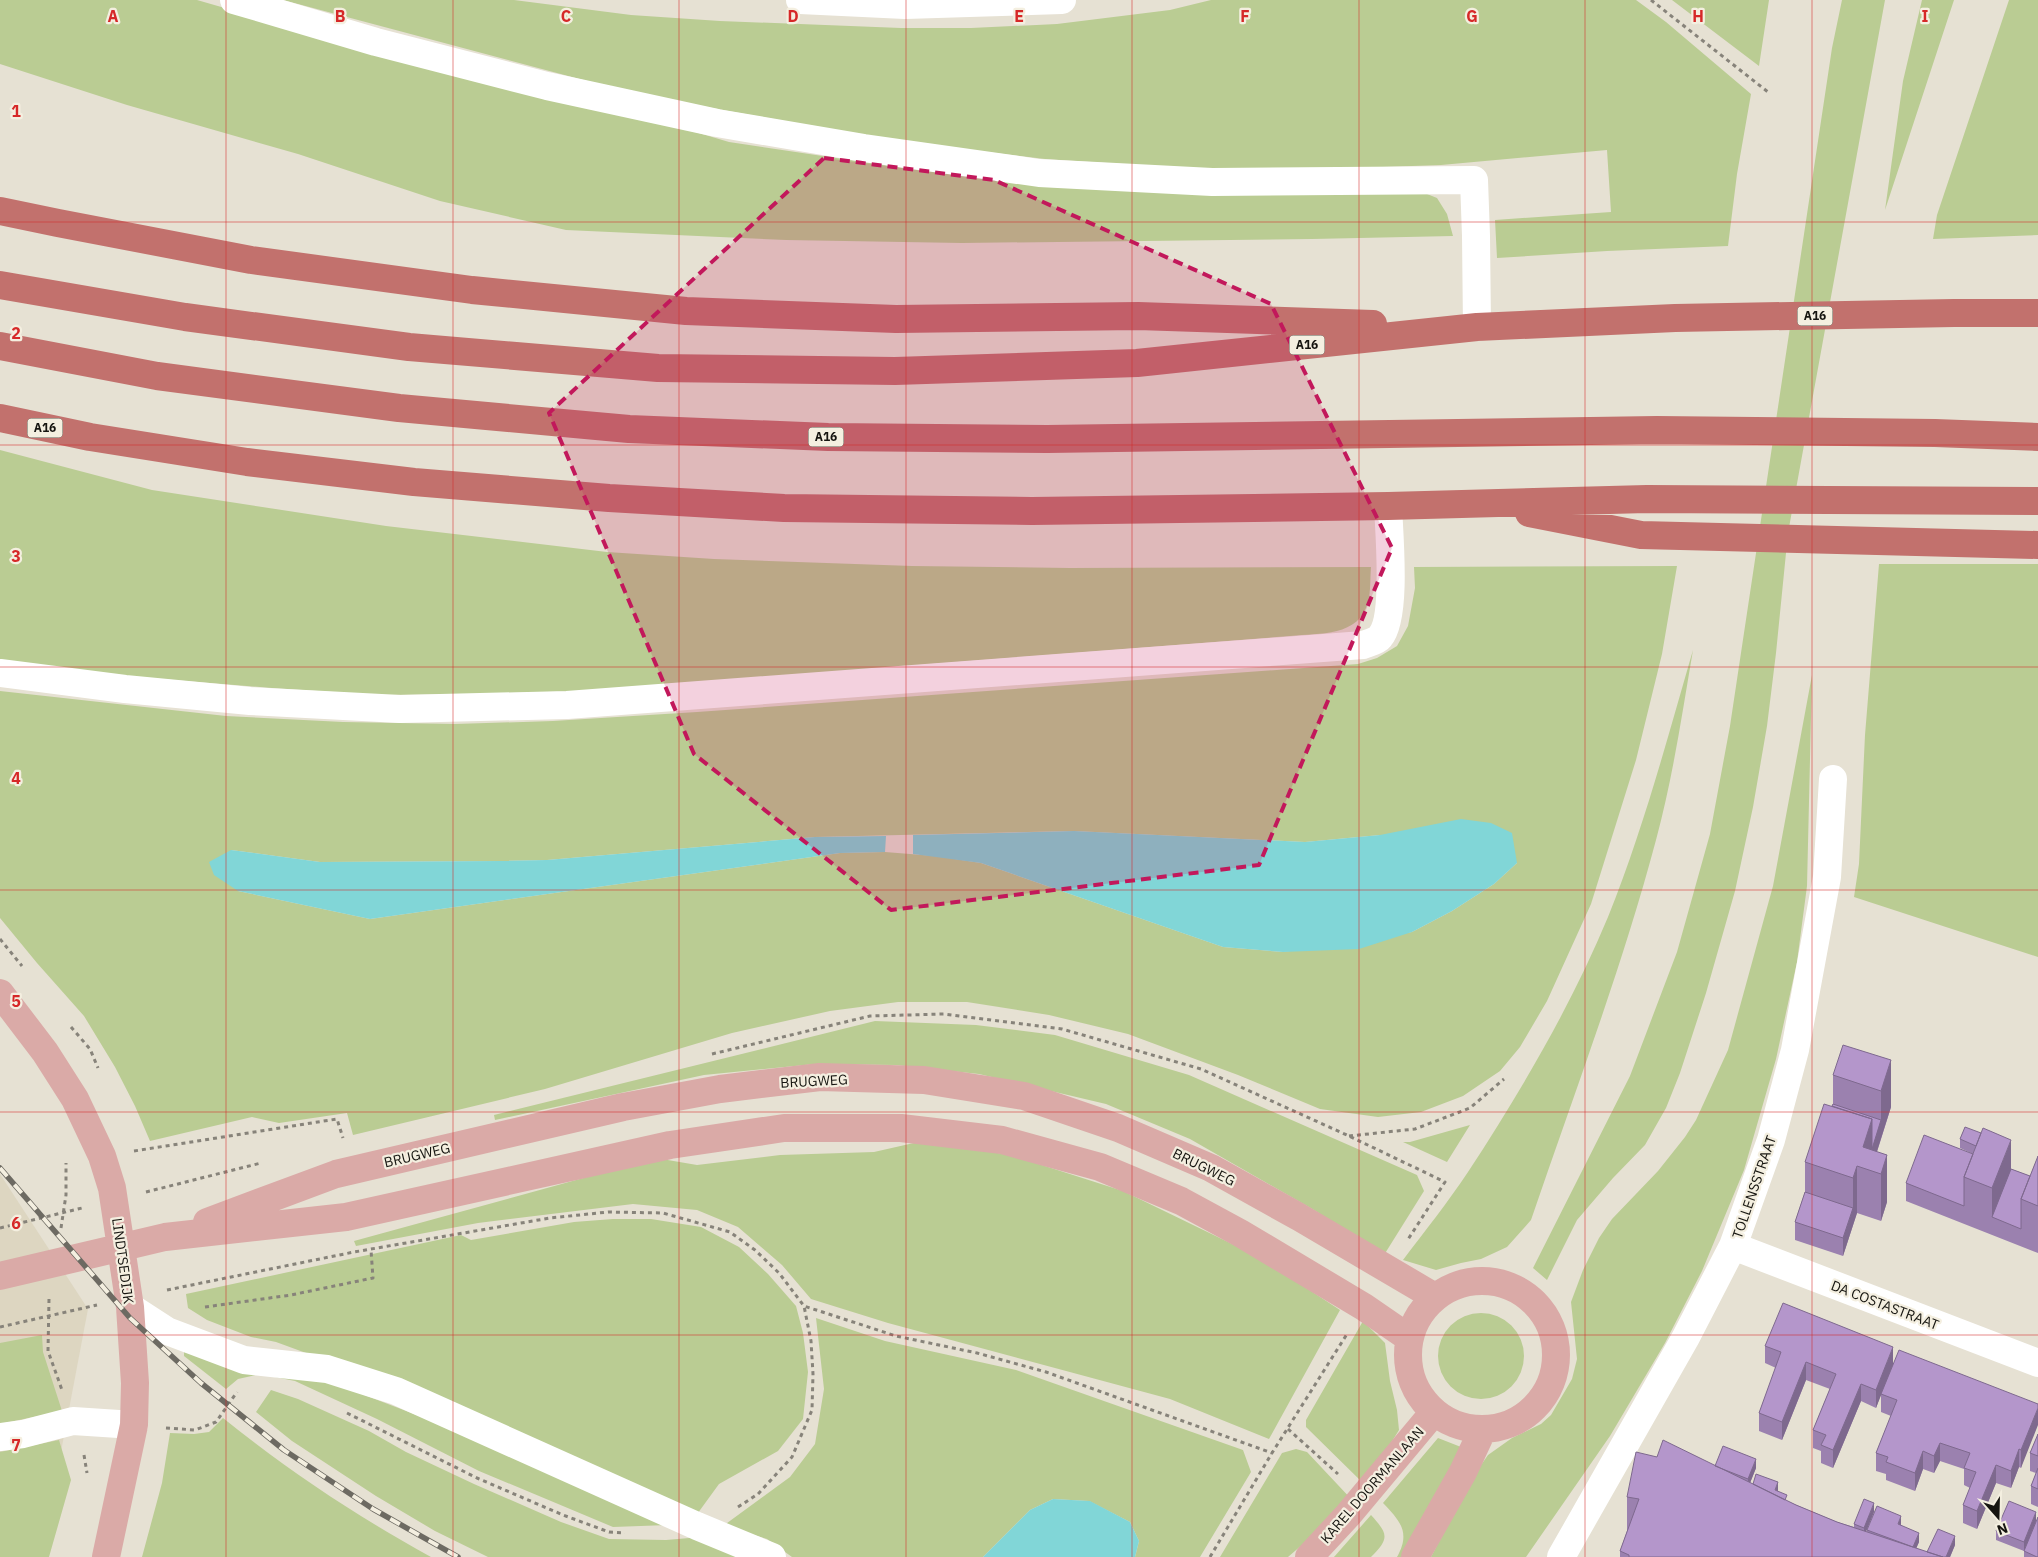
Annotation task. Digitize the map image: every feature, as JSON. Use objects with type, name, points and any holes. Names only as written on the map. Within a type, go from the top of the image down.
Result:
[{"type":"highway","name":"A16","points":[[0,210],[58,224],[251,260],[472,290],[686,311],[896,319],[1138,316],[1477,327]]},
{"type":"highway","name":"A16","points":[[0,285],[185,318],[410,347],[658,368],[895,371],[1137,363],[1477,327],[1675,318],[2038,313]]},
{"type":"highway","name":"A16","points":[[0,346],[157,376],[389,406],[629,429],[828,437],[1047,440],[1657,430],[1935,433],[2038,437]]},
{"type":"highway","name":"A16","points":[[0,418],[90,437],[247,462],[414,482],[619,499],[784,508],[1032,511],[1647,500],[1925,499],[2038,501]]},
{"type":"highway","name":"A16","points":[[1478,504],[1641,535],[2038,545]]},
{"type":"main road","name":"LINDTSEDIJK","points":[[0,993],[45,1052],[75,1099],[102,1156],[112,1188],[118,1305],[135,1384],[134,1425],[106,1557]]},
{"type":"main road","name":"BRUGWEG","points":[[165,1237],[336,1174],[623,1107],[720,1089],[820,1077],[924,1080],[1024,1096],[1118,1128],[1210,1168],[1299,1217],[1435,1297]]},
{"type":"main road","name":"BRUGWEG","points":[[0,1276],[165,1237],[346,1216],[670,1145],[784,1128],[901,1128],[1002,1140],[1100,1167],[1181,1201],[1240,1233],[1364,1307],[1409,1338]]},
{"type":"main road","points":[[1484,1280],[1509,1286],[1524,1294],[1537,1305],[1553,1334],[1556,1357],[1552,1379],[1542,1399],[1516,1420],[1505,1425],[1483,1429],[1452,1423],[1434,1412],[1420,1397],[1411,1378],[1408,1358],[1409,1338],[1419,1315],[1435,1297],[1446,1289],[1471,1281],[1484,1280]]},
{"type":"main road","name":"KAREL DOORMANLAAN","points":[[1309,1557],[1348,1515],[1434,1412]]},
{"type":"main road","points":[[1415,1557],[1463,1472],[1483,1429]]},
{"type":"street","points":[[234,0],[376,42],[547,86],[717,123],[864,148],[1039,173],[1193,181],[1474,180],[1477,327]]},
{"type":"street","points":[[800,0],[905,5],[1062,0]]},
{"type":"street","points":[[0,674],[250,701],[400,709],[567,705],[885,683],[1363,645],[1380,637],[1387,622],[1391,566],[1388,506]]},
{"type":"street","name":"TOLLENSSTRAAT","points":[[1561,1557],[1686,1338],[1733,1246],[1771,1140],[1795,1050],[1827,877],[1833,779]]},
{"type":"street","name":"DA COSTASTRAAT","points":[[1733,1246],[2038,1363]]},
{"type":"street","points":[[118,1305],[167,1330],[244,1360],[327,1369],[396,1391],[697,1526],[772,1557]]},
{"type":"street","points":[[0,1437],[23,1434],[73,1421],[134,1425]]},
{"type":"path","points":[[1652,0],[1768,92]]},
{"type":"path","points":[[1349,1136],[1415,1128],[1470,1108],[1504,1079]]},
{"type":"path","points":[[132,1151],[257,1130],[338,1119],[344,1143]]},
{"type":"path","points":[[142,1193],[264,1163]]},
{"type":"path","points":[[0,1228],[85,1207]]},
{"type":"path","points":[[165,1291],[354,1252],[550,1218],[608,1212],[664,1213],[730,1232],[755,1250],[779,1273],[804,1306],[896,1336],[977,1353],[1046,1372],[1272,1453]]},
{"type":"path","points":[[203,1308],[291,1295],[374,1278],[371,1250]]},
{"type":"path","points":[[0,1326],[118,1305]]},
{"type":"path","points":[[165,1428],[195,1430],[216,1422],[242,1385]]},
{"type":"path","points":[[73,1421],[88,1468],[87,1476]]},
{"type":"path","points":[[1210,1557],[1288,1429]]},
{"type":"highlighted area","points":[[824,158],[994,180],[1271,304],[1392,548],[1259,865],[891,910],[694,754],[549,413]]},
{"type":"shaded area","points":[[0,1174],[88,1309],[41,1557],[0,1557]]},
{"type":"green space","points":[[0,0],[197,0],[311,33],[655,120],[729,142],[917,170],[1057,184],[1193,192],[1306,195],[1422,192],[1437,198],[1447,214],[1453,236],[962,243],[786,240],[566,230],[440,201],[298,154],[127,105],[0,64]]},
{"type":"green space","points":[[283,0],[514,0],[631,15],[720,21],[901,28],[971,28],[1057,24],[1170,10],[1211,0],[1636,0],[1666,22],[1751,94],[1737,174],[1728,246],[1497,258],[1495,220],[1611,212],[1607,150],[1441,165],[1354,168],[1200,169],[1045,159],[893,141],[636,94]]},
{"type":"green space","points":[[1672,0],[1769,0],[1759,66]]},
{"type":"green space","points":[[1842,0],[1885,0],[1788,533],[1767,726],[1753,807],[1735,891],[1706,993],[1680,1073],[1666,1108],[1645,1145],[1613,1178],[1577,1220],[1547,1280],[1533,1268],[1630,1076],[1677,952],[1710,834],[1730,726],[1832,48]]},
{"type":"green space","points":[[1922,0],[1954,0],[1885,210],[1903,81]]},
{"type":"green space","points":[[2009,0],[2038,0],[2038,235],[1933,239],[1937,215]]},
{"type":"green space","points":[[0,450],[152,490],[386,526],[607,552],[714,559],[912,566],[1070,568],[1371,567],[1370,593],[1363,613],[1356,622],[1337,631],[1325,633],[586,691],[379,695],[124,676],[0,662]]},
{"type":"green space","points":[[1879,564],[2038,564],[2038,957],[1854,897],[1859,864],[1865,735]]},
{"type":"green space","points":[[1677,566],[1662,654],[1636,760],[1591,904],[1547,1001],[1520,1047],[1500,1071],[1463,1096],[1421,1112],[1378,1117],[1320,1109],[1238,1075],[1128,1034],[1049,1015],[967,1002],[898,1002],[830,1011],[732,1033],[545,1089],[353,1135],[347,1113],[279,1123],[252,1117],[150,1141],[115,1067],[84,1016],[0,918],[0,691],[226,716],[343,722],[455,724],[553,721],[697,712],[1358,664],[1377,658],[1397,646],[1408,626],[1415,588],[1414,567]],"holes":[[[1074,831],[1305,842],[1380,835],[1517,863],[1494,884],[1452,911],[1412,932],[1283,952],[1223,947],[981,863],[935,856],[885,852],[840,853],[370,919],[238,891],[231,850],[320,862],[500,861],[547,860],[815,837]]]},
{"type":"green space","points":[[1693,650],[1667,793],[1643,888],[1597,1031],[1531,1220],[1507,1247],[1481,1259],[1436,1270],[1403,1260],[1468,1172],[1488,1141],[1544,1048],[1594,950],[1621,884],[1654,785]]},
{"type":"green space","points":[[1812,675],[1807,886],[1797,962],[1776,1059],[1744,1170],[1702,1271],[1665,1343],[1610,1436],[1526,1557],[1431,1557],[1472,1478],[1488,1455],[1512,1438],[1541,1424],[1551,1415],[1572,1379],[1577,1359],[1571,1302],[1583,1270],[1599,1238],[1612,1219],[1658,1171],[1685,1137],[1696,1120],[1728,1050],[1773,886]]},
{"type":"green space","points":[[875,1021],[976,1025],[1055,1035],[1189,1075],[1417,1175],[1424,1191],[1384,1255],[1314,1210],[1190,1139],[1106,1104],[979,1074],[896,1065],[815,1064],[704,1075],[495,1120],[494,1115]]},
{"type":"green space","points":[[1470,1125],[1447,1162],[1403,1142],[1410,1142]]},
{"type":"green space","points":[[927,1140],[1014,1156],[1123,1191],[1259,1257],[1340,1310],[1269,1439],[1170,1399],[888,1323],[811,1299],[782,1265],[738,1227],[697,1210],[633,1204],[478,1223],[356,1246],[354,1241],[656,1158],[697,1165],[780,1155],[874,1152]]},
{"type":"green space","points":[[651,1219],[701,1227],[739,1247],[768,1274],[796,1306],[803,1333],[808,1372],[803,1419],[778,1451],[719,1484],[695,1517],[317,1357],[276,1342],[251,1337],[207,1320],[188,1308],[186,1294],[461,1235],[471,1240],[574,1222]]},
{"type":"green space","points":[[1481,1313],[1498,1316],[1512,1325],[1521,1339],[1524,1356],[1521,1373],[1512,1387],[1498,1396],[1481,1399],[1464,1396],[1450,1387],[1441,1373],[1438,1356],[1441,1339],[1450,1325],[1464,1316]]},
{"type":"green space","points":[[816,1318],[885,1341],[1016,1370],[1243,1450],[1251,1472],[1200,1557],[1135,1557],[1139,1541],[1130,1522],[1089,1501],[1053,1499],[1030,1510],[983,1557],[792,1557],[767,1539],[723,1526],[790,1477],[815,1444],[824,1389]]},
{"type":"green space","points":[[1363,1321],[1385,1343],[1399,1430],[1365,1485],[1306,1427],[1306,1420]]},
{"type":"green space","points":[[42,1335],[43,1352],[62,1411],[0,1424],[0,1343]]},
{"type":"green space","points":[[184,1352],[320,1378],[448,1427],[668,1525],[613,1527],[479,1471],[377,1419],[295,1381],[260,1374],[238,1379],[226,1389],[184,1356]]},
{"type":"green space","points":[[271,1390],[298,1399],[369,1431],[406,1452],[561,1522],[609,1539],[666,1540],[701,1537],[739,1557],[488,1557],[435,1531],[376,1496],[292,1441],[256,1412]]},
{"type":"green space","points":[[223,1418],[324,1492],[377,1526],[431,1557],[142,1557],[162,1483],[170,1433],[194,1434],[209,1432]]},
{"type":"green space","points":[[1438,1438],[1461,1447],[1409,1557],[1397,1557],[1403,1541],[1402,1527],[1383,1503]]},
{"type":"green space","points":[[59,1440],[71,1480],[49,1557],[0,1557],[0,1452]]},
{"type":"green space","points":[[1296,1449],[1307,1452],[1353,1501],[1288,1557],[1220,1557],[1282,1453]]},
{"type":"green space","points":[[1371,1515],[1381,1527],[1384,1536],[1384,1540],[1377,1551],[1371,1557],[1334,1557]]},
{"type":"water","points":[[1461,819],[1491,823],[1512,833],[1517,863],[1494,884],[1452,911],[1412,932],[1359,949],[1283,952],[1223,947],[981,863],[913,854],[913,835],[1074,831],[1305,842],[1380,835]]},
{"type":"water","points":[[886,836],[885,852],[840,853],[370,919],[238,891],[214,875],[209,862],[231,850],[320,862],[547,860],[815,837]]},
{"type":"water","points":[[1053,1499],[1090,1501],[1130,1522],[1139,1541],[1135,1557],[983,1557],[1030,1510]]},
{"type":"building","points":[[1843,1045],[1891,1060],[1881,1091],[1833,1075]]},
{"type":"building","points":[[1824,1104],[1872,1119],[1863,1147],[1887,1155],[1881,1174],[1857,1166],[1853,1178],[1805,1162]]},
{"type":"building","points":[[1833,1104],[1881,1120],[1872,1149],[1872,1119],[1832,1106]]},
{"type":"building","points":[[1965,1127],[1981,1133],[1976,1146],[1960,1139]]},
{"type":"building","points":[[1983,1128],[2011,1140],[1992,1188],[1964,1177]]},
{"type":"building","points":[[1924,1135],[1973,1154],[1964,1177],[1964,1206],[1906,1183]]},
{"type":"building","points":[[2038,1156],[2038,1206],[2021,1199]]},
{"type":"building","points":[[2011,1169],[2030,1176],[2021,1199],[2021,1229],[1992,1217]]},
{"type":"building","points":[[1805,1192],[1853,1208],[1843,1238],[1795,1222]]},
{"type":"building","points":[[1783,1303],[1893,1347],[1876,1390],[1861,1384],[1833,1450],[1821,1445],[1826,1435],[1813,1430],[1836,1374],[1806,1362],[1782,1422],[1759,1413],[1781,1352],[1765,1346]]},
{"type":"building","points":[[1899,1350],[2038,1404],[2011,1471],[1996,1465],[1977,1511],[1963,1505],[1976,1472],[1964,1468],[1970,1453],[1940,1443],[1934,1456],[1923,1451],[1915,1473],[1886,1462],[1888,1457],[1876,1453],[1897,1400],[1881,1394]]},
{"type":"building","points":[[2038,1434],[2038,1456],[2030,1453]]},
{"type":"building","points":[[1663,1440],[1796,1505],[1837,1522],[1943,1557],[1629,1557],[1629,1555],[1620,1551],[1639,1499],[1627,1497],[1636,1452],[1657,1457]]},
{"type":"building","points":[[1723,1446],[1756,1459],[1748,1479],[1715,1466]]},
{"type":"building","points":[[2038,1468],[2038,1489],[2031,1486]]},
{"type":"building","points":[[1756,1474],[1778,1482],[1775,1490],[1787,1495],[1785,1500],[1753,1484]]},
{"type":"building","points":[[1864,1499],[1874,1503],[1864,1528],[1854,1524]]},
{"type":"building","points":[[2009,1501],[2036,1512],[2024,1542],[1996,1531]]},
{"type":"building","points":[[1877,1506],[1901,1516],[1898,1524],[1919,1533],[1913,1547],[1867,1530]]},
{"type":"building","points":[[2038,1517],[2038,1557],[2037,1557],[2024,1551]]},
{"type":"building","points":[[1938,1529],[1955,1536],[1946,1557],[1927,1552]]},
{"type":"railway","points":[[0,1168],[130,1318],[201,1383],[284,1450],[373,1509],[458,1557]]}]
